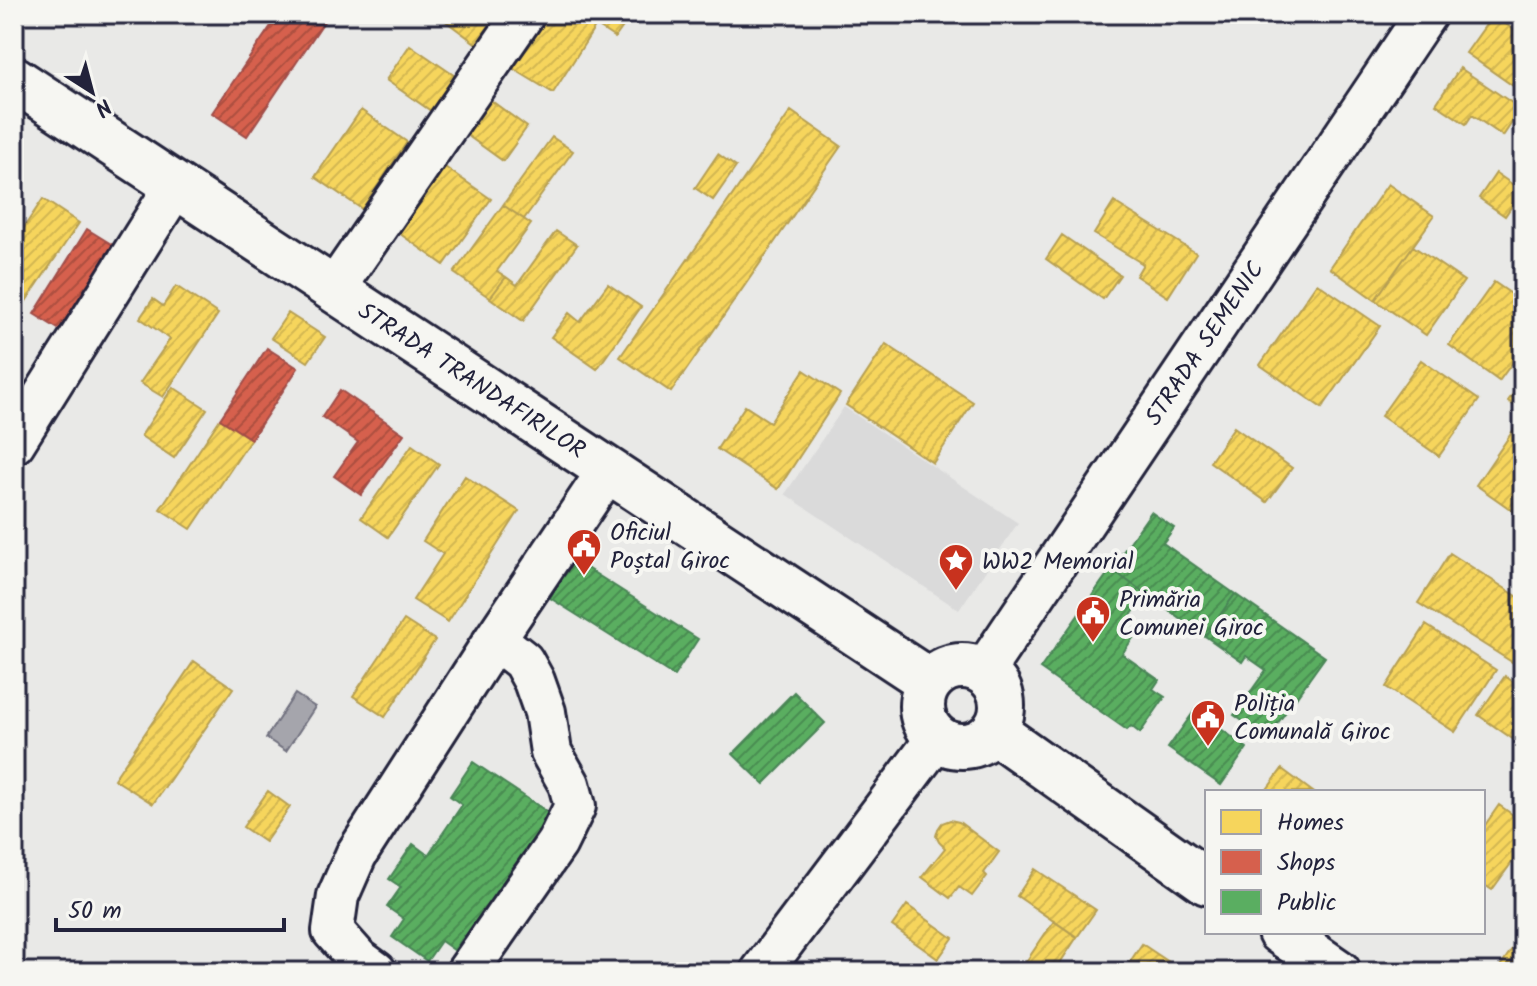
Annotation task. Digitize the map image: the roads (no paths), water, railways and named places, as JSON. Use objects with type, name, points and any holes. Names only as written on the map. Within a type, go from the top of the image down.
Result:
[{"type":"main road","name":"STRADA TRANDAFIRILOR","points":[[14,79],[930,682]]},
{"type":"main road","points":[[961,666],[983,672],[993,681],[1002,706],[994,731],[973,745],[948,744],[937,738],[928,729],[923,717],[924,693],[930,682],[938,673],[949,668],[961,666]]},
{"type":"main road","points":[[994,731],[1205,881]]},
{"type":"main road","points":[[1283,934],[1338,972]]},
{"type":"street","points":[[334,289],[524,14]]},
{"type":"street","name":"STRADA SEMENIC","points":[[983,672],[1426,14]]},
{"type":"street","points":[[14,443],[176,185]]},
{"type":"street","points":[[376,972],[358,959],[333,931],[338,896],[356,855],[609,469]]},
{"type":"street","points":[[467,972],[557,843],[575,806],[569,784],[551,752],[545,712],[534,681],[523,661],[495,639]]},
{"type":"street","points":[[761,972],[937,738]]},
{"type":"place","name":"Oficiul Poștal Giroc","points":[[584,577]]},
{"type":"place","name":"WW2 Memorial","points":[[956,592]]},
{"type":"place","name":"Primăria Comunei Giroc","points":[[1093,644]]},
{"type":"place","name":"Poliția Comunală Giroc","points":[[1208,748]]}]
